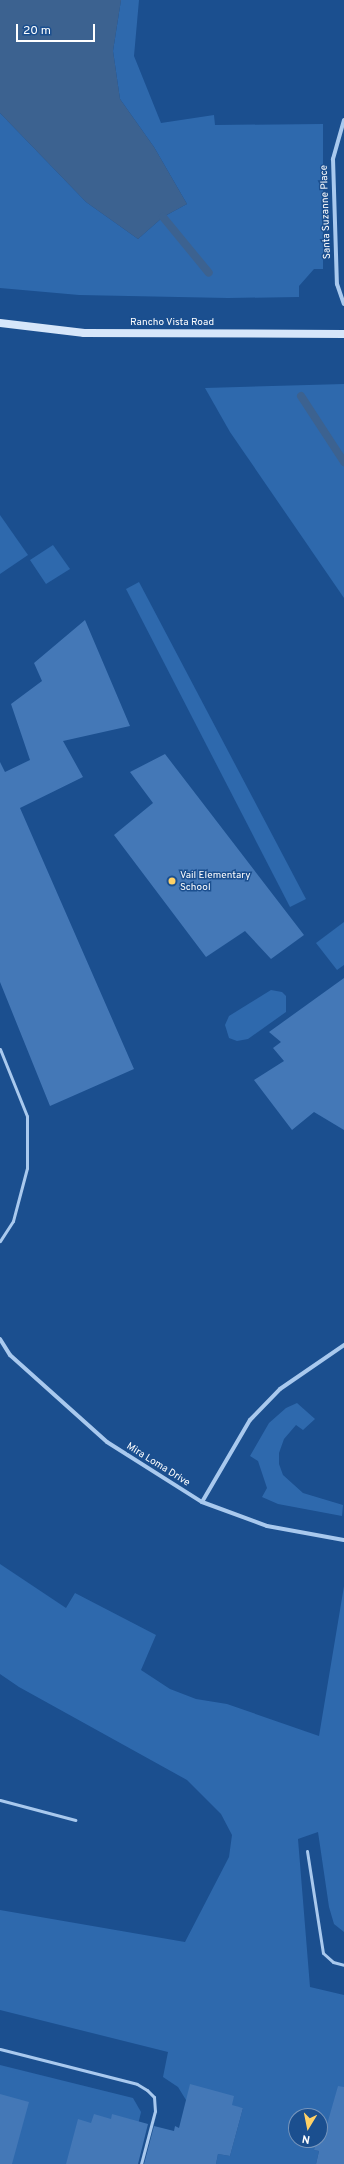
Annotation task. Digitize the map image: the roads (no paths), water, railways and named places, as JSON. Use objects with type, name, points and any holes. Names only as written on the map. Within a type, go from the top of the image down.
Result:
[{"type":"main road","name":"Rancho Vista Road","points":[[0,323],[84,333],[344,334]]},
{"type":"street","name":"Santa Suzanne Place","points":[[344,120],[333,159],[337,284],[344,304]]},
{"type":"street","name":"Mira Loma Drive","points":[[0,1339],[10,1354],[107,1442],[202,1502],[267,1526],[344,1540]]},
{"type":"street","points":[[202,1502],[250,1420],[280,1389],[344,1345]]},
{"type":"lane","points":[[0,1049],[27,1116],[27,1168],[13,1221],[0,1241]]},
{"type":"lane","points":[[0,1800],[75,1820]]},
{"type":"lane","points":[[307,1851],[323,1953],[333,1962],[344,1965]]},
{"type":"lane","points":[[0,2049],[137,2084],[147,2090],[154,2097],[155,2111],[141,2164]]},
{"type":"waterway","points":[[163,217],[209,273]]},
{"type":"waterway","points":[[301,396],[344,462]]},
{"type":"place","name":"Vail Elementary School","points":[[172,881]]}]
